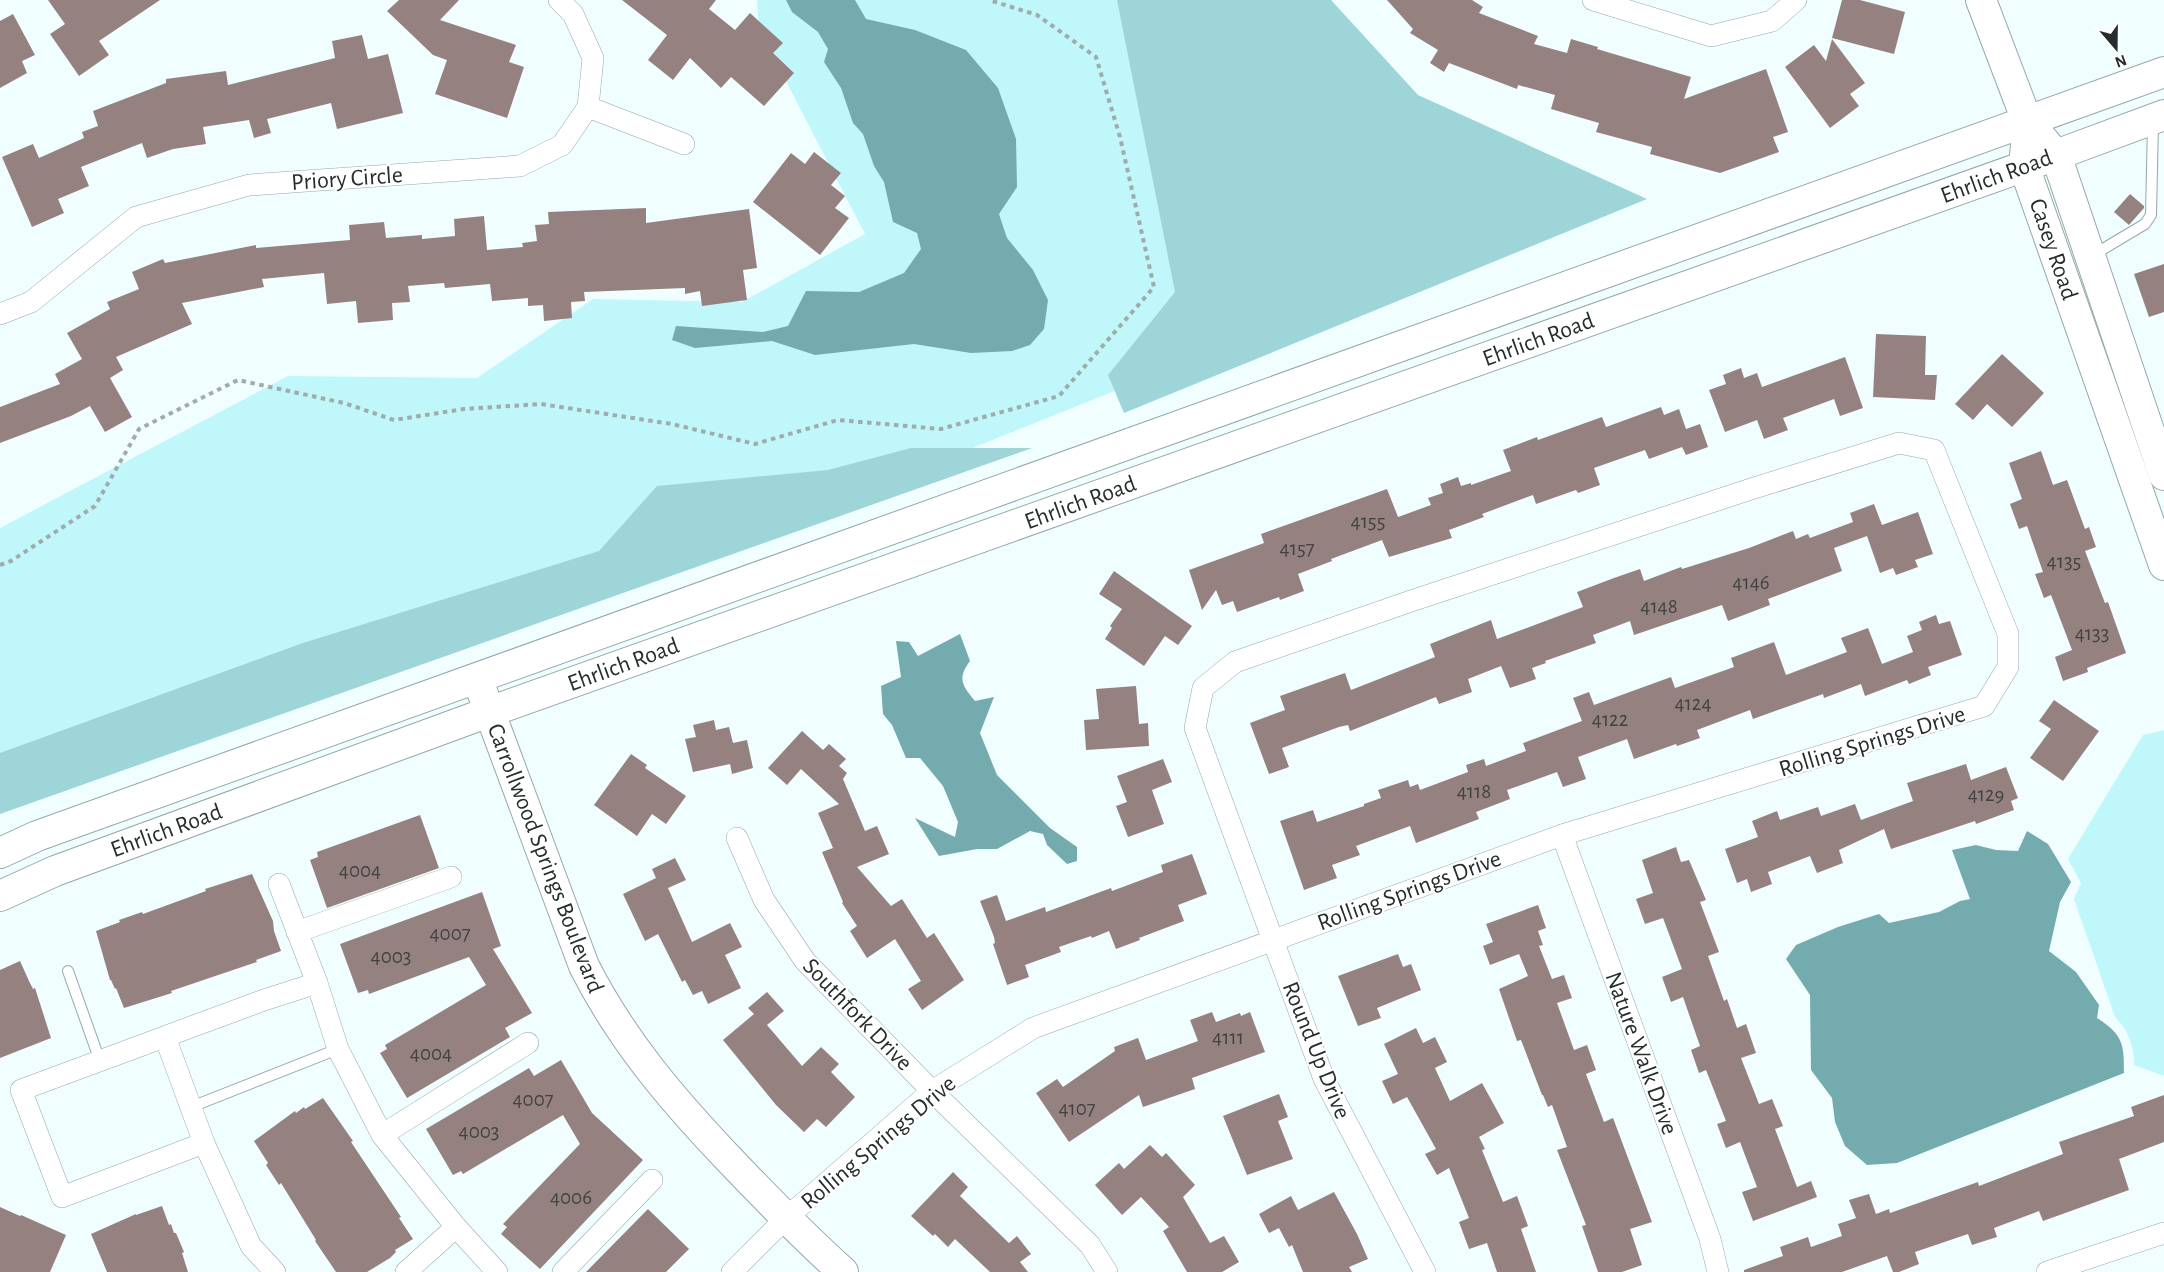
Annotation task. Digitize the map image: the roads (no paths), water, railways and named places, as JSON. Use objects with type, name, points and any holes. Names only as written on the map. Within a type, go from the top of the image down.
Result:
[{"type":"main road","points":[[1981,0],[2027,121]]},
{"type":"main road","name":"Ehrlich Road","points":[[0,853],[37,836],[2164,72]]},
{"type":"main road","name":"Ehrlich Road","points":[[0,896],[55,871],[489,712],[2159,117]]},
{"type":"main road","name":"Casey Road","points":[[2027,121],[2056,155],[2164,475]]},
{"type":"main road","name":"Casey Road","points":[[2027,121],[2024,166],[2164,566]]},
{"type":"main road","name":"Carrollwood Springs Boulevard","points":[[477,678],[585,966],[602,1001],[632,1047],[663,1086],[785,1219],[843,1272]]},
{"type":"street","name":"Priory Circle","points":[[0,314],[31,302],[136,218],[249,185],[520,166],[562,145],[588,107],[593,58],[573,14],[560,0]]},
{"type":"street","points":[[1593,0],[1711,36],[1773,21],[1796,0]]},
{"type":"street","points":[[588,107],[684,144]]},
{"type":"street","name":"Rolling Springs Drive","points":[[732,1272],[785,1219],[932,1091],[1033,1028],[1562,835],[1984,706],[2008,666],[2007,634],[1934,450],[1899,443],[1752,489],[1235,662],[1203,688],[1195,728],[1228,819]]},
{"type":"street","name":"Round Up Drive","points":[[1228,819],[1324,1080],[1425,1272]]},
{"type":"street","name":"Nature Walk Drive","points":[[1562,835],[1710,1239],[1718,1272]]},
{"type":"street","name":"Southfork Drive","points":[[737,838],[764,900],[805,961],[932,1091],[1090,1245],[1107,1272]]},
{"type":"street","points":[[297,932],[451,877]]},
{"type":"street","points":[[279,884],[317,983],[338,1049],[382,1136],[496,1272]]},
{"type":"street","points":[[204,1143],[62,1197],[21,1090],[264,1000],[317,983]]},
{"type":"street","points":[[165,1037],[204,1143],[251,1246],[275,1272]]},
{"type":"street","points":[[382,1136],[528,1043]]},
{"type":"street","points":[[563,1272],[652,1180]]},
{"type":"street","points":[[409,1271],[456,1227]]},
{"type":"street","points":[[2047,1272],[2164,1233]]},
{"type":"lane","points":[[2090,257],[2145,224],[2151,215],[2159,117]]},
{"type":"lane","points":[[68,971],[100,1061]]},
{"type":"lane","points":[[191,1107],[338,1049]]}]
